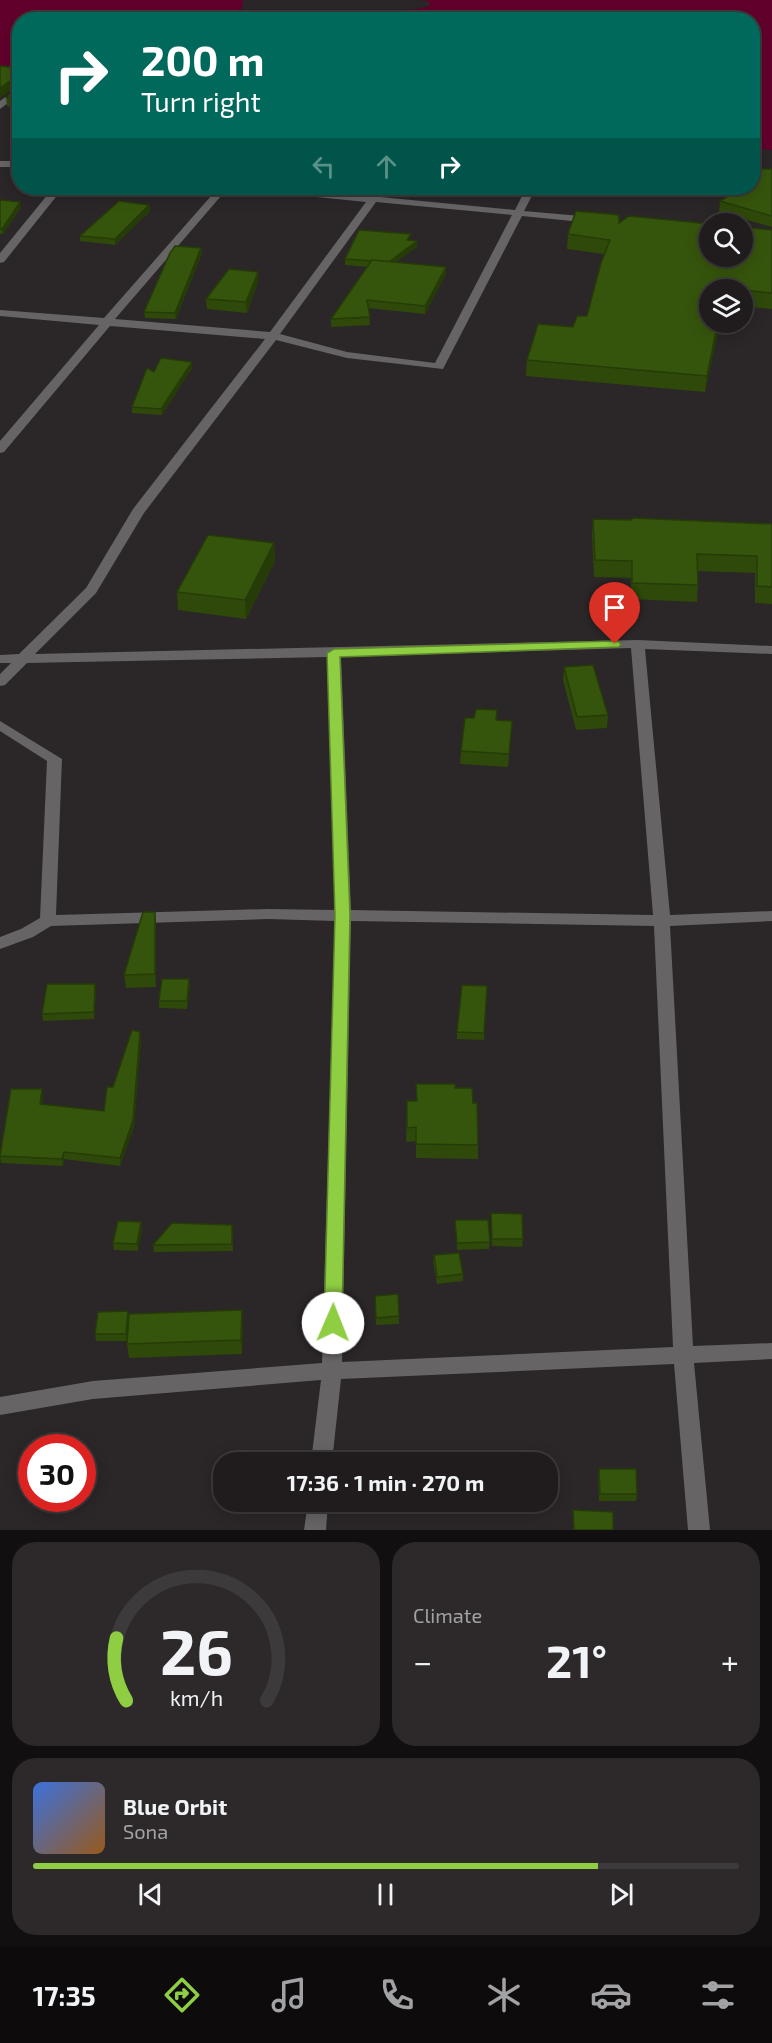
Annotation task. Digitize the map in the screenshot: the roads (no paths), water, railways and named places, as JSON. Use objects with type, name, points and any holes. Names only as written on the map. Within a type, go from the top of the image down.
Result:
[{"type":"street","points":[[0,106],[12,96]]},
{"type":"street","points":[[0,260],[52,195]]},
{"type":"street","points":[[0,449],[217,195]]},
{"type":"street","points":[[336,195],[603,221]]},
{"type":"street","points":[[0,682],[91,590],[138,512],[273,336],[375,195]]},
{"type":"street","points":[[0,313],[273,336],[347,355],[439,367],[527,195]]},
{"type":"street","points":[[0,659],[334,653],[638,644],[772,650]]},
{"type":"street","points":[[638,644],[662,921],[683,1354],[699,1530]]},
{"type":"street","points":[[323,1452],[332,1371],[343,915],[334,653]]},
{"type":"street","points":[[0,725],[55,759],[48,921]]},
{"type":"street","points":[[0,943],[27,933],[48,921],[268,914],[662,921],[772,916]]},
{"type":"street","points":[[0,1406],[93,1390],[332,1371],[772,1351]]},
{"type":"street","points":[[315,1530],[317,1512]]}]
